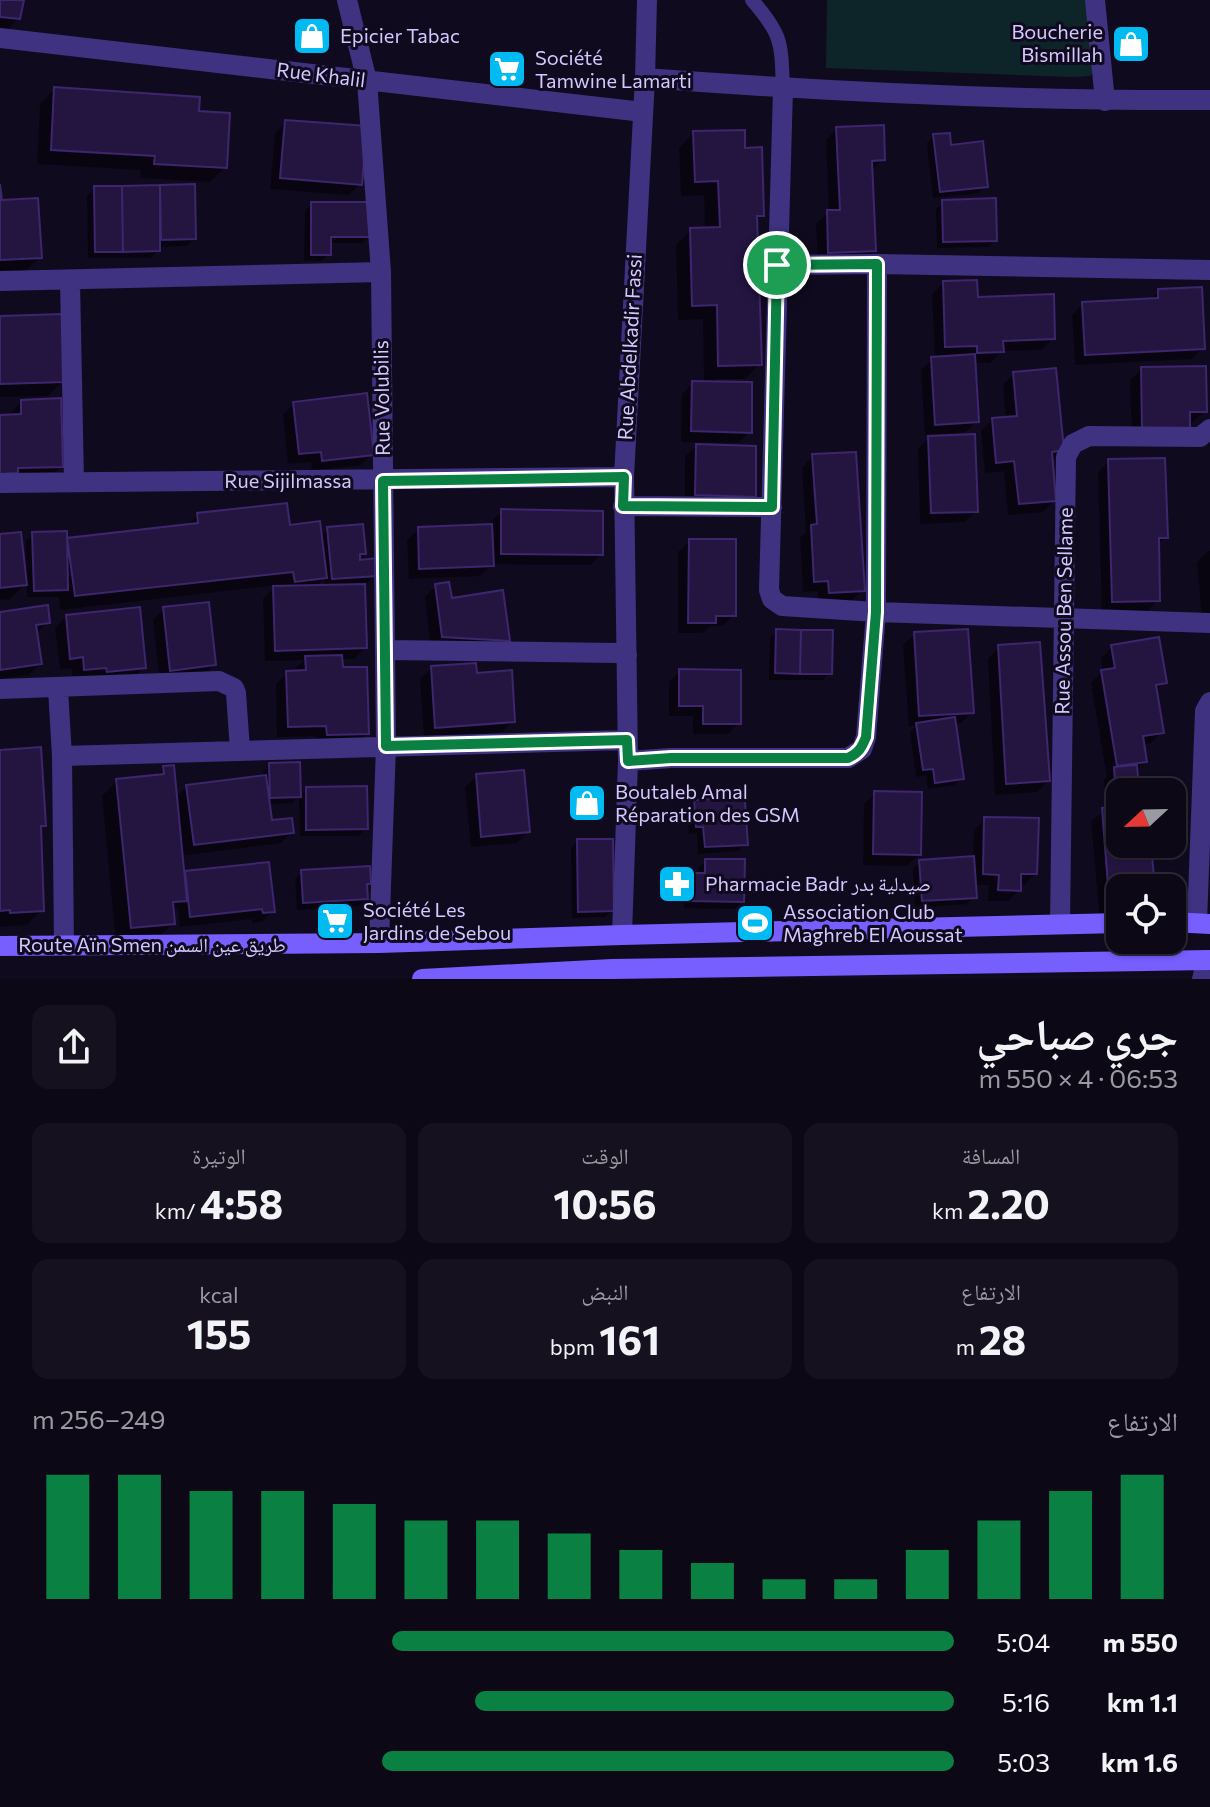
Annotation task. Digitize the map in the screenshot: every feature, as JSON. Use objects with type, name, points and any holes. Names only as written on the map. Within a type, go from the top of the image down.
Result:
[{"type":"main road","name":"Route Aïn Smen طريق عين السمن","points":[[0,946],[379,943],[1106,923]]},
{"type":"main road","points":[[422,979],[1206,966]]},
{"type":"street","name":"Rue Volubilis","points":[[347,0],[367,81],[381,272],[386,746],[379,943]]},
{"type":"street","name":"Rue Abdelkadir Fassi","points":[[622,935],[628,761],[623,506],[647,0]]},
{"type":"street","points":[[1095,0],[1105,101]]},
{"type":"street","name":"Rue Khalil","points":[[0,38],[643,112]]},
{"type":"street","points":[[645,78],[783,89],[1105,101],[1210,100]]},
{"type":"street","points":[[783,89],[769,590],[772,599],[782,606],[876,612],[1210,623]]},
{"type":"street","points":[[628,761],[671,758],[848,758],[862,749],[866,737],[876,612],[877,264]]},
{"type":"street","points":[[777,265],[1210,270]]},
{"type":"street","points":[[0,281],[381,272]]},
{"type":"street","points":[[70,280],[74,482]]},
{"type":"street","name":"Rue Assou Ben Sellame","points":[[1060,924],[1066,457],[1080,438],[1089,436],[1200,437],[1210,429]]},
{"type":"street","name":"Rue Sijilmassa","points":[[0,483],[624,477]]},
{"type":"street","points":[[623,506],[772,507]]},
{"type":"street","points":[[385,650],[627,655]]},
{"type":"street","points":[[0,689],[219,681],[236,693],[240,750]]},
{"type":"street","points":[[58,689],[62,756],[64,945]]},
{"type":"street","points":[[1204,923],[1205,711],[1210,702]]},
{"type":"street","points":[[62,756],[627,740]]},
{"type":"lane","points":[[752,0],[774,26],[781,47],[783,89]]},
{"type":"green space","points":[[827,0],[1099,0],[1098,68],[1090,76],[1073,77],[826,68]]},
{"type":"building","points":[[0,0],[24,0],[20,19],[0,17]]},
{"type":"building","points":[[54,87],[200,97],[199,111],[230,113],[227,168],[154,164],[155,156],[51,150]]},
{"type":"building","points":[[285,120],[367,126],[362,185],[280,178]]},
{"type":"building","points":[[884,125],[885,160],[872,161],[876,251],[828,253],[827,210],[840,210],[836,127]]},
{"type":"building","points":[[745,130],[745,148],[762,147],[764,216],[757,216],[762,365],[718,366],[717,305],[692,306],[690,228],[720,227],[718,181],[695,182],[693,131]]},
{"type":"building","points":[[950,133],[951,145],[983,141],[988,187],[940,192],[933,134]]},
{"type":"building","points":[[0,184],[2,200],[38,198],[42,258],[0,260]]},
{"type":"building","points":[[195,184],[196,239],[161,240],[160,185]]},
{"type":"building","points":[[160,185],[160,251],[123,252],[122,186]]},
{"type":"building","points":[[94,186],[122,186],[123,252],[95,252]]},
{"type":"building","points":[[996,198],[997,241],[943,242],[942,200]]},
{"type":"building","points":[[311,202],[372,202],[372,237],[331,237],[331,255],[311,255]]},
{"type":"building","points":[[977,280],[978,297],[1054,294],[1055,339],[1003,341],[1004,352],[977,353],[977,346],[945,347],[943,281]]},
{"type":"building","points":[[1202,287],[1205,349],[1085,355],[1082,302],[1158,298],[1158,289]]},
{"type":"building","points":[[62,314],[65,382],[0,384],[0,316]]},
{"type":"building","points":[[975,354],[979,422],[935,425],[931,357]]},
{"type":"building","points":[[1206,366],[1207,412],[1190,412],[1190,428],[1142,428],[1141,367]]},
{"type":"building","points":[[1056,368],[1064,450],[1052,452],[1056,501],[1019,504],[1014,461],[996,463],[992,418],[1017,416],[1013,372]]},
{"type":"building","points":[[692,381],[752,382],[752,433],[691,431]]},
{"type":"building","points":[[367,393],[374,455],[322,461],[321,452],[299,454],[293,402]]},
{"type":"building","points":[[61,398],[63,467],[18,468],[18,473],[0,474],[0,415],[21,414],[21,400]]},
{"type":"building","points":[[975,434],[978,512],[931,513],[928,436]]},
{"type":"building","points":[[696,444],[756,446],[756,497],[695,495]]},
{"type":"building","points":[[856,452],[865,591],[829,593],[828,581],[814,582],[811,525],[817,524],[812,454]]},
{"type":"building","points":[[1165,458],[1168,538],[1159,538],[1160,601],[1112,602],[1108,459]]},
{"type":"building","points":[[287,503],[290,525],[320,521],[327,578],[295,582],[293,572],[75,596],[67,538],[198,523],[197,513]]},
{"type":"building","points":[[501,509],[603,511],[603,555],[501,554]]},
{"type":"building","points":[[363,524],[366,554],[360,554],[360,560],[377,558],[378,576],[332,579],[327,527]]},
{"type":"building","points":[[492,524],[494,566],[419,569],[418,527]]},
{"type":"building","points":[[67,531],[68,590],[34,591],[32,532]]},
{"type":"building","points":[[21,532],[27,585],[0,588],[0,534]]},
{"type":"building","points":[[689,539],[736,539],[736,616],[716,616],[716,623],[688,623]]},
{"type":"building","points":[[449,582],[452,598],[503,590],[510,641],[442,637],[435,584]]},
{"type":"building","points":[[365,584],[367,648],[275,651],[273,586]]},
{"type":"building","points":[[209,602],[216,665],[170,671],[163,607]]},
{"type":"building","points":[[48,605],[50,623],[36,625],[42,664],[0,670],[0,612]]},
{"type":"building","points":[[140,607],[146,668],[107,672],[106,668],[84,670],[83,657],[70,659],[66,615]]},
{"type":"building","points":[[776,629],[801,630],[800,674],[775,673]]},
{"type":"building","points":[[968,629],[974,713],[919,716],[914,632]]},
{"type":"building","points":[[801,630],[833,630],[832,674],[800,674]]},
{"type":"building","points":[[1159,637],[1167,683],[1156,685],[1164,733],[1143,736],[1147,762],[1117,766],[1101,670],[1115,668],[1111,645]]},
{"type":"building","points":[[1040,642],[1050,781],[1006,784],[998,645]]},
{"type":"building","points":[[342,655],[343,667],[367,667],[369,734],[327,735],[326,726],[288,727],[286,671],[306,670],[305,656]]},
{"type":"building","points":[[476,663],[477,673],[512,670],[515,722],[435,728],[431,666]]},
{"type":"building","points":[[679,669],[741,670],[741,724],[703,724],[703,706],[679,706]]},
{"type":"building","points":[[955,717],[964,779],[935,783],[933,769],[923,770],[916,723]]},
{"type":"building","points":[[41,747],[46,826],[41,826],[44,911],[0,911],[0,750]]},
{"type":"building","points":[[300,762],[301,797],[270,798],[269,763]]},
{"type":"building","points":[[174,765],[187,901],[173,902],[175,924],[131,928],[116,779],[164,774],[163,766]]},
{"type":"building","points":[[1137,765],[1138,778],[1115,778],[1114,767]]},
{"type":"building","points":[[524,770],[530,832],[481,837],[476,774]]},
{"type":"building","points":[[266,775],[272,820],[292,818],[294,833],[194,845],[186,785]]},
{"type":"building","points":[[367,786],[368,829],[306,830],[306,787]]},
{"type":"building","points":[[744,788],[748,845],[705,847],[703,827],[696,827],[694,800],[714,799],[713,790]]},
{"type":"building","points":[[874,791],[922,792],[921,855],[873,854]]},
{"type":"building","points":[[1102,808],[1106,808],[1106,858],[1152,858],[1154,874],[1107,874]]},
{"type":"building","points":[[984,817],[1039,818],[1037,874],[1021,874],[1021,891],[998,890],[999,875],[983,874]]},
{"type":"building","points":[[577,839],[613,839],[614,911],[578,912]]},
{"type":"building","points":[[974,856],[977,898],[922,901],[919,860]]},
{"type":"building","points":[[705,859],[745,859],[744,902],[690,901],[691,873],[705,873]]},
{"type":"building","points":[[269,862],[275,912],[263,913],[262,909],[190,917],[185,871]]},
{"type":"building","points":[[370,866],[368,899],[303,903],[301,870]]},
{"type":"place","name":"Epicier Tabac","points":[[312,36]]},
{"type":"place","name":"Boucherie Bismillah","points":[[1131,44]]},
{"type":"place","name":"Société Tamwine Lamarti","points":[[507,69]]},
{"type":"place","name":"Boutaleb Amal Réparation des GSM","points":[[587,803]]},
{"type":"place","name":"Pharmacie Badr صيدلية بدر","points":[[677,884]]},
{"type":"place","name":"Société Les Jardins de Sebou","points":[[335,921]]},
{"type":"place","name":"Association Club Maghreb El Aoussat","points":[[755,923]]},
{"type":"route","points":[[877,264],[876,612],[866,737],[862,749],[848,758],[671,758],[628,761],[627,740],[386,746],[383,481],[624,477],[623,506],[772,507],[777,265],[877,264]]}]
